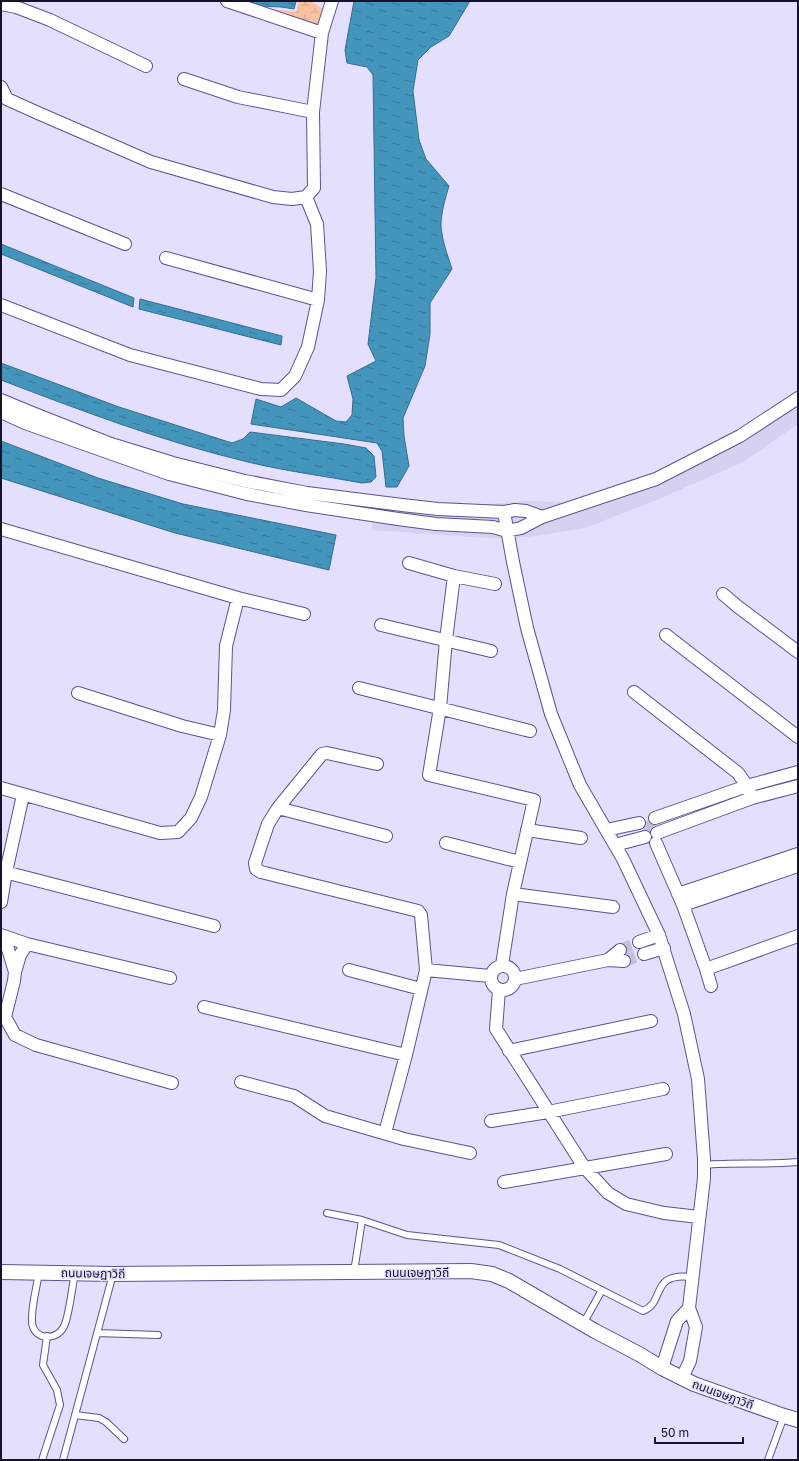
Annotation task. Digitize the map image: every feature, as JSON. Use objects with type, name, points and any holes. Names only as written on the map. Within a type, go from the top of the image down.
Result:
[{"type":"street","points":[[227,1],[322,33]]},
{"type":"street","points":[[2,92],[8,99],[14,102],[151,162],[273,197],[292,199],[306,197],[314,188],[313,112],[322,33],[332,1]]},
{"type":"street","points":[[1,4],[16,7],[50,20],[146,66]]},
{"type":"street","points":[[184,79],[238,97],[313,112]]},
{"type":"street","points":[[1,194],[125,244]]},
{"type":"street","points":[[1,305],[130,355],[261,389],[280,390],[295,376],[308,347],[318,300],[320,271],[317,224],[306,197]]},
{"type":"street","points":[[166,258],[318,300]]},
{"type":"street","points":[[1,412],[25,424],[169,474],[233,490],[306,505],[398,519],[436,524],[492,527],[506,531],[521,528],[542,517],[656,479],[740,436],[798,398]]},
{"type":"street","points":[[1,400],[111,444],[172,463],[245,481],[299,491],[402,505],[438,509],[504,512],[515,510],[542,517]]},
{"type":"street","points":[[25,424],[29,422],[31,418],[30,412]]},
{"type":"street","points":[[398,519],[403,518],[404,514],[402,505]]},
{"type":"street","points":[[504,512],[506,531],[527,628],[551,714],[580,785],[623,859],[659,935],[684,1014],[698,1079],[704,1178],[689,1308],[696,1327],[690,1361],[682,1378]]},
{"type":"street","points":[[1,529],[238,598],[304,614]]},
{"type":"street","points":[[408,564],[454,576],[495,584]]},
{"type":"street","points":[[454,576],[446,640],[440,708],[428,775],[534,800],[513,894],[502,965]]},
{"type":"street","points":[[723,594],[798,652]]},
{"type":"street","points":[[1,788],[160,834],[178,832],[191,818],[200,797],[220,735],[224,710],[226,646],[238,598]]},
{"type":"street","points":[[381,625],[491,651]]},
{"type":"street","points":[[666,635],[798,737]]},
{"type":"street","points":[[359,688],[530,731]]},
{"type":"street","points":[[634,692],[738,773],[747,786],[752,798]]},
{"type":"street","points":[[78,693],[182,726],[220,735]]},
{"type":"street","points":[[377,764],[326,753],[322,754],[278,808],[268,824],[255,863],[256,869],[261,872],[418,911],[421,915],[426,970],[406,1056],[385,1133]]},
{"type":"street","points":[[655,818],[747,786],[798,772]]},
{"type":"street","points":[[711,986],[681,900],[657,838],[752,798],[798,786]]},
{"type":"street","points":[[1,902],[3,872],[23,795]]},
{"type":"street","points":[[278,808],[386,836]]},
{"type":"street","points":[[606,830],[639,823]]},
{"type":"street","points":[[527,830],[580,838]]},
{"type":"street","points":[[615,845],[645,837]]},
{"type":"street","points":[[446,843],[520,862]]},
{"type":"street","points":[[681,900],[798,854]]},
{"type":"street","points":[[681,900],[798,866]]},
{"type":"street","points":[[3,872],[214,926]]},
{"type":"street","points":[[513,894],[613,907]]},
{"type":"street","points":[[1,935],[27,944],[170,978]]},
{"type":"street","points":[[639,942],[659,935]]},
{"type":"street","points":[[706,969],[798,936]]},
{"type":"street","points":[[1,940],[8,949],[14,972],[14,982],[3,1017],[15,1035],[36,1045],[172,1083]]},
{"type":"street","points":[[14,972],[20,955],[27,944]]},
{"type":"street","points":[[644,954],[664,948]]},
{"type":"street","points":[[515,979],[622,956]]},
{"type":"street","points":[[426,970],[486,976],[494,969],[502,965],[513,971],[515,979],[514,983],[508,989],[499,990],[492,985],[486,976]]},
{"type":"street","points":[[349,970],[421,989]]},
{"type":"street","points":[[499,990],[496,1029],[584,1167],[608,1193],[626,1204],[664,1213],[700,1217]]},
{"type":"street","points":[[204,1007],[406,1056]]},
{"type":"street","points":[[510,1051],[651,1021]]},
{"type":"street","points":[[241,1082],[294,1096],[325,1116],[385,1133],[470,1153]]},
{"type":"street","points":[[491,1121],[548,1112],[663,1089]]},
{"type":"street","points":[[504,1182],[666,1154]]},
{"type":"street","name":"ถนนเจษฎาวิถี","points":[[1,1272],[113,1274],[471,1271],[492,1274],[509,1281],[582,1324],[682,1378],[701,1387],[798,1420]]},
{"type":"street","points":[[662,1368],[677,1321],[689,1308]]},
{"type":"lane","points":[[704,1165],[726,1163],[757,1164],[798,1162]]},
{"type":"lane","points":[[327,1213],[362,1220],[408,1235],[499,1245],[560,1269],[643,1311],[650,1307],[658,1292],[672,1277],[692,1277]]},
{"type":"lane","points":[[354,1272],[362,1220]]},
{"type":"lane","points":[[39,1272],[31,1322],[34,1331],[42,1336],[52,1337],[59,1334],[65,1324],[75,1273]]},
{"type":"lane","points":[[63,1460],[113,1274]]},
{"type":"lane","points":[[582,1324],[602,1290]]},
{"type":"lane","points":[[97,1333],[158,1335]]},
{"type":"lane","points":[[42,1460],[60,1405],[57,1390],[43,1365],[47,1336]]},
{"type":"lane","points":[[75,1415],[99,1418],[106,1422],[124,1439]]},
{"type":"lane","points":[[768,1460],[784,1416]]},
{"type":"shaded area","points":[[798,392],[798,424],[743,462],[659,499],[585,528],[535,536],[501,539],[372,530],[375,499],[447,507],[528,501],[578,503],[649,476],[730,439],[783,404]]},
{"type":"green space","points":[[299,1],[311,1],[326,11],[319,31],[259,9],[296,12]]},
{"type":"water","points":[[248,1],[296,1],[294,9],[259,6]]},
{"type":"water","points":[[354,1],[470,1],[449,36],[431,47],[418,60],[413,91],[419,140],[426,159],[449,186],[442,211],[441,226],[444,243],[452,269],[430,303],[430,334],[425,366],[403,418],[404,436],[409,466],[397,487],[386,487],[382,451],[377,443],[251,424],[256,399],[281,407],[296,398],[336,421],[346,422],[352,415],[353,399],[347,376],[376,361],[368,344],[376,278],[373,75],[367,67],[347,63],[345,50]]},
{"type":"water","points":[[1,244],[134,298],[133,307],[1,254]]},
{"type":"water","points":[[140,299],[282,336],[281,345],[139,309]]},
{"type":"water","points":[[1,363],[119,407],[232,443],[243,439],[250,432],[366,448],[374,456],[376,477],[371,482],[362,483],[290,471],[185,445],[93,414],[1,380]]},
{"type":"water","points":[[1,441],[98,478],[183,504],[336,535],[329,570],[175,533],[1,478]]},
{"type":"tunnel","points":[[647,821],[656,843]]},
{"type":"tunnel","points":[[620,950],[639,942]]},
{"type":"tunnel","points":[[624,961],[644,954]]}]
